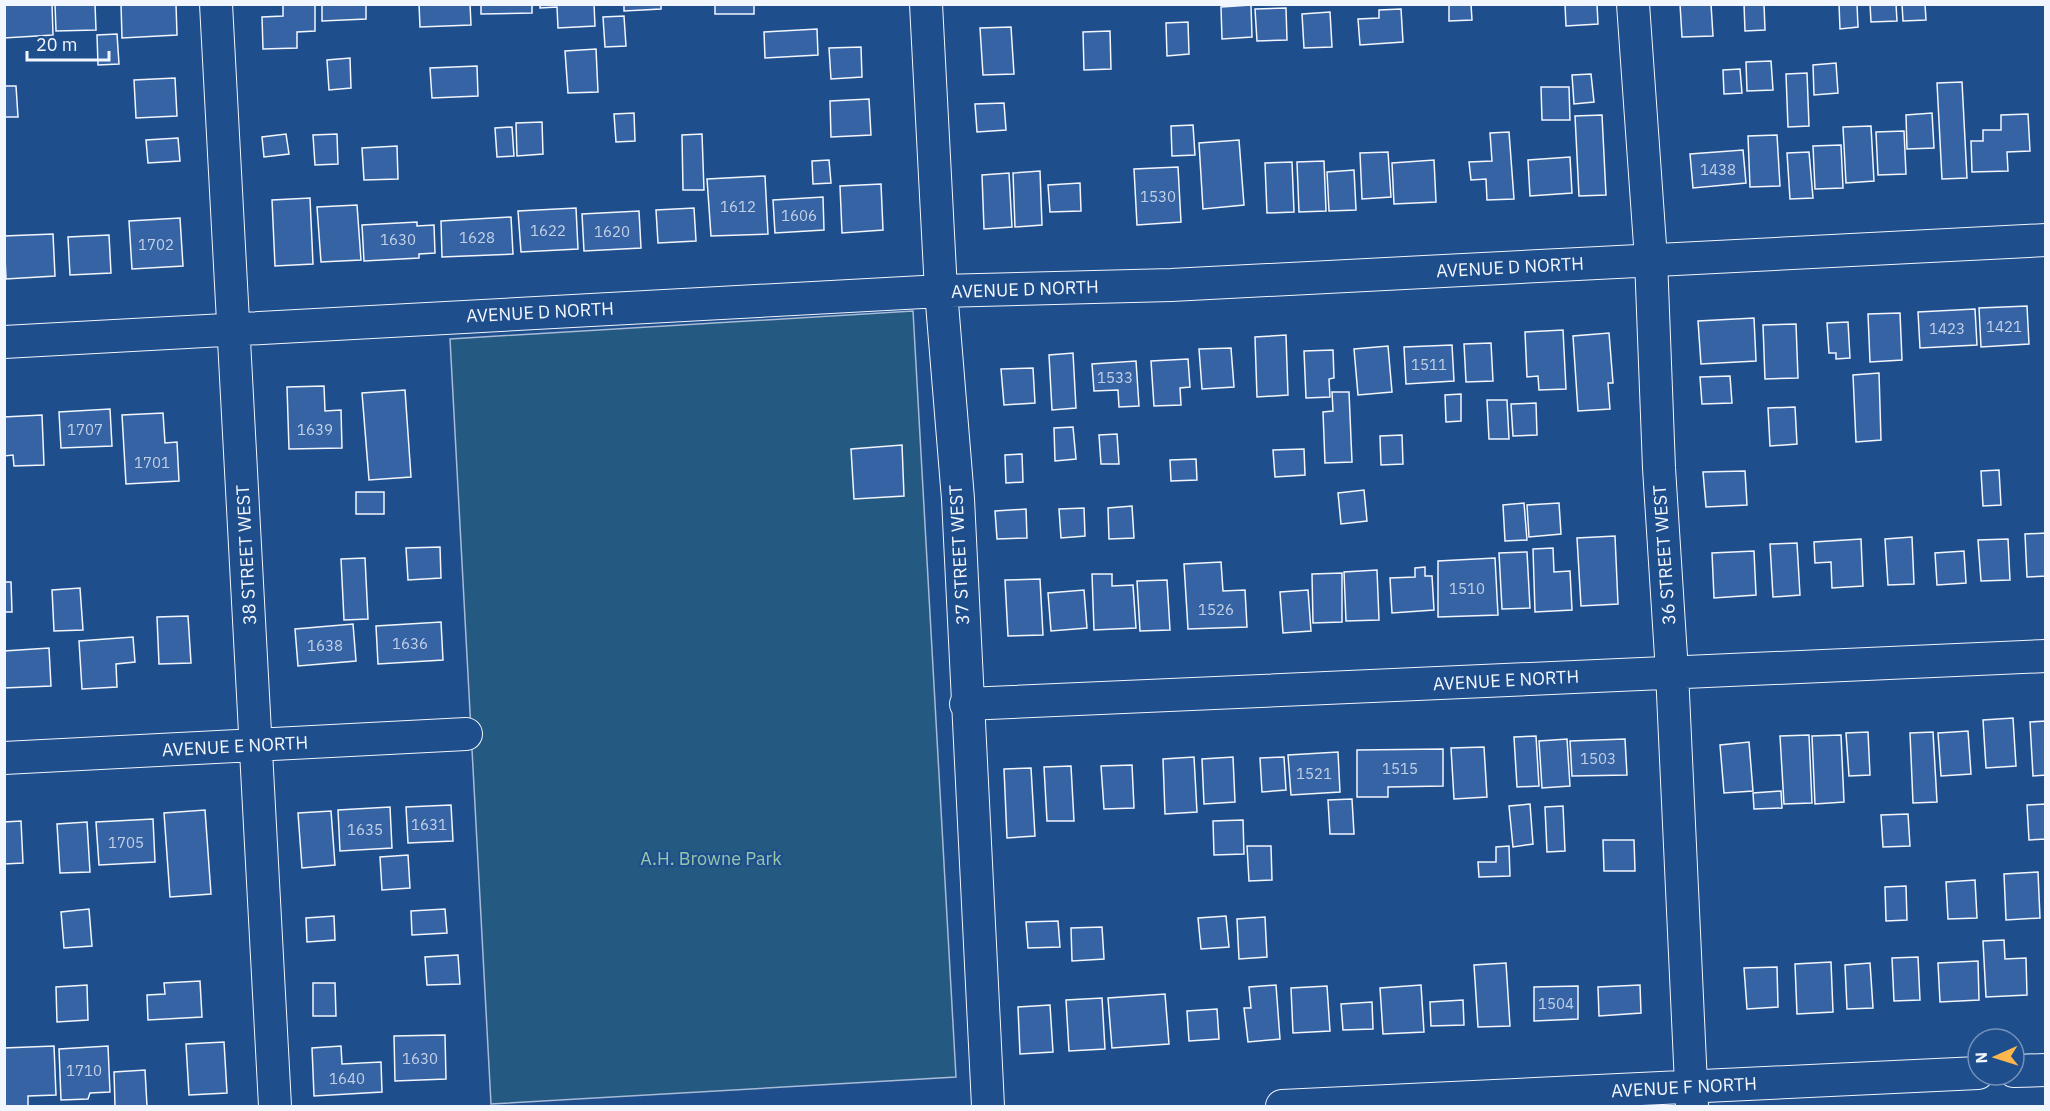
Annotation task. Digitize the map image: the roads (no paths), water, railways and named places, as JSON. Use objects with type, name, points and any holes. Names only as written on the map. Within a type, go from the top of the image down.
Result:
[{"type":"street","name":"38 STREET WEST","points":[[216,4],[275,1107]]},
{"type":"street","name":"37 STREET WEST","points":[[926,4],[941,291],[958,499],[987,1107]]},
{"type":"street","name":"36 STREET WEST","points":[[1634,4],[1651,259],[1659,468],[1672,672],[1691,1096]]},
{"type":"street","name":"AVENUE D NORTH","points":[[4,342],[941,291],[1171,285],[2046,240]]},
{"type":"street","name":"AVENUE E NORTH","points":[[966,704],[2046,657]]},
{"type":"street","name":"AVENUE E NORTH","points":[[4,758],[466,734]]},
{"type":"street","points":[[2026,1071],[2046,1070]]},
{"type":"street","name":"AVENUE F NORTH","points":[[1281,1107],[1691,1096],[1966,1074]]},
{"type":"park label","name":"A.H. Browne Park","points":[[711,858]]}]
